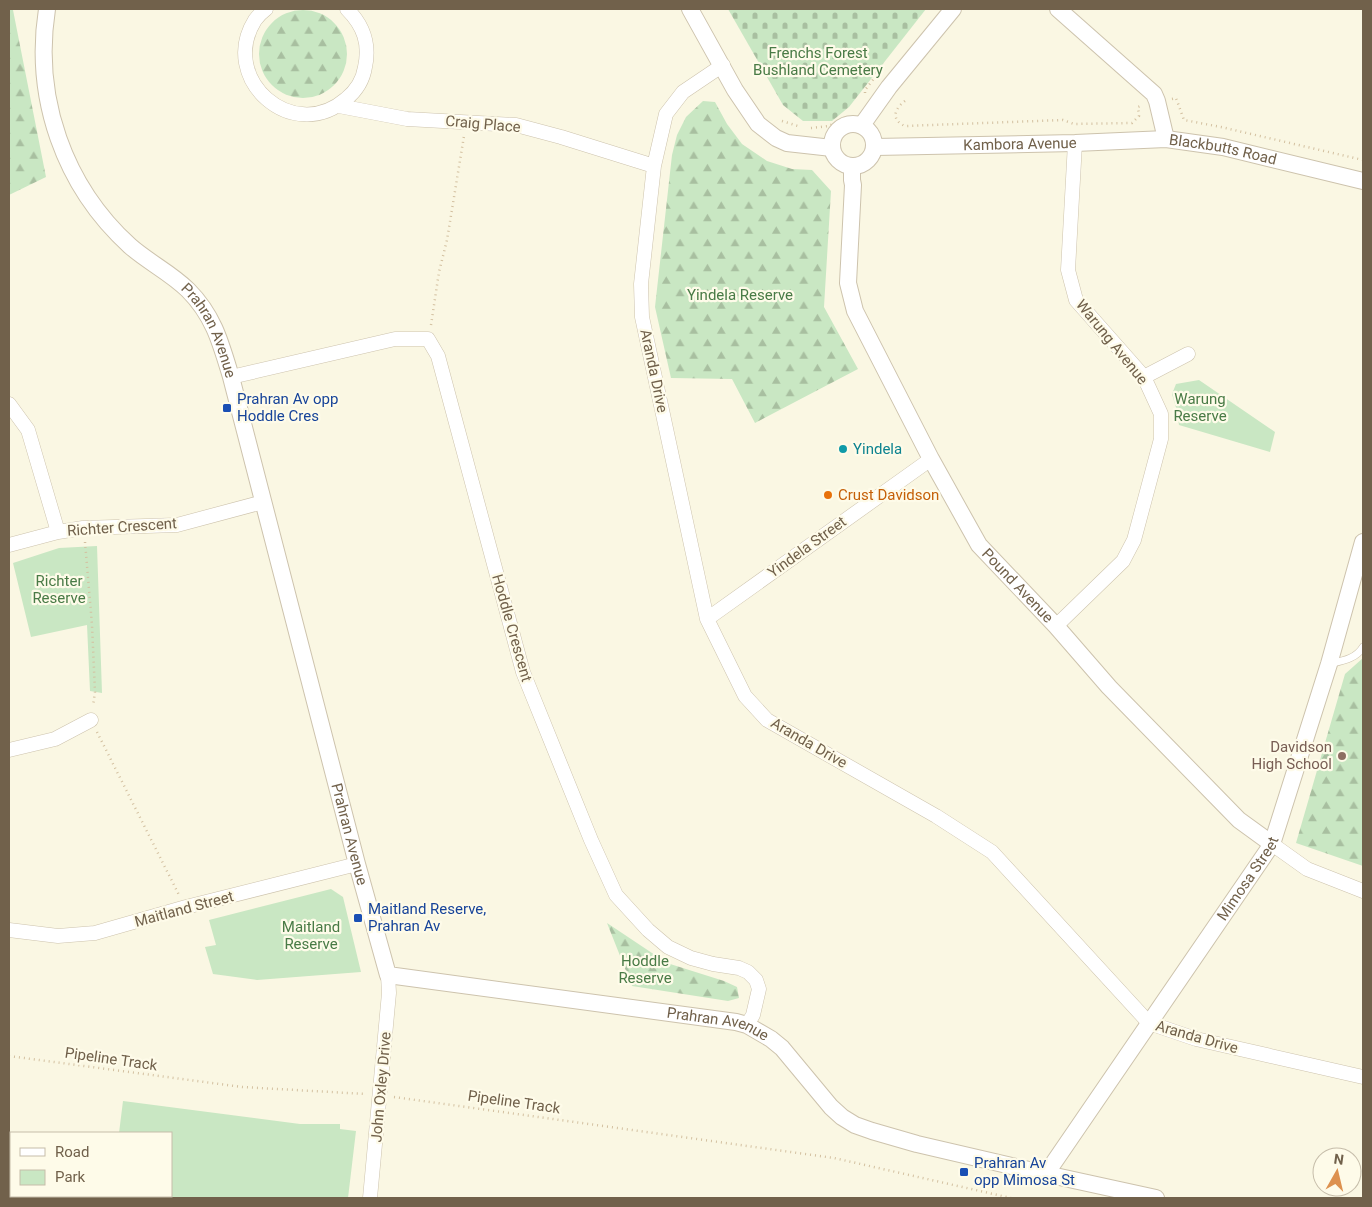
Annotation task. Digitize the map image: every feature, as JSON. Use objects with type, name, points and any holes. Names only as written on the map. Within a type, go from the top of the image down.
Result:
[{"type":"street","name":"Prahran Avenue","points":[[47,9],[43,46],[46,82],[55,129],[68,164],[87,197],[114,230],[132,247],[187,289],[201,304],[217,331],[231,377],[357,864],[388,975],[747,1025],[782,1048],[831,1107],[855,1125],[917,1144],[1156,1198]]},
{"type":"street","name":"Craig Place","points":[[266,9],[256,19],[247,38],[245,59],[250,78],[262,96],[279,108],[299,114],[319,113],[339,106],[354,92],[364,76],[368,56],[365,37],[357,19],[347,9]]},
{"type":"street","points":[[690,9],[723,65],[735,90],[758,124],[776,138],[787,143],[832,148]]},
{"type":"street","points":[[862,126],[889,87],[953,9]]},
{"type":"street","name":"Blackbutts Road","points":[[1058,9],[1154,94],[1166,139],[1223,147],[1363,181]]},
{"type":"street","name":"Aranda Drive","points":[[723,65],[683,92],[666,114],[654,166],[641,284],[642,317],[707,618],[745,696],[767,720],[936,816],[992,852],[1149,1023],[1196,1039],[1363,1077]]},
{"type":"street","name":"Craig Place","points":[[339,106],[407,119],[516,125],[654,166]]},
{"type":"street","points":[[850,124],[862,126],[872,134],[875,147],[874,154],[865,164],[852,167],[845,165],[834,155],[832,141],[838,130],[850,124]]},
{"type":"street","name":"Kambora Avenue","points":[[875,147],[1166,139]]},
{"type":"street","name":"Warung Avenue","points":[[1056,626],[1123,561],[1134,540],[1161,439],[1161,414],[1144,377],[1076,300],[1068,270],[1075,142]]},
{"type":"street","name":"Pound Avenue","points":[[852,167],[853,185],[848,283],[854,311],[978,545],[1056,626],[1109,687],[1239,820],[1307,869],[1363,891]]},
{"type":"street","points":[[231,377],[395,339],[428,339]]},
{"type":"street","name":"Hoddle Crescent","points":[[428,339],[438,356],[523,672],[591,840],[616,895],[648,930],[668,947],[691,958],[748,972],[756,980],[759,989],[753,1015],[747,1025]]},
{"type":"street","points":[[1144,377],[1188,354]]},
{"type":"street","points":[[9,404],[28,430],[58,532]]},
{"type":"street","name":"Yindela Street","points":[[707,618],[931,459]]},
{"type":"street","name":"Richter Crescent","points":[[9,545],[58,532],[83,528],[177,525],[263,502]]},
{"type":"street","name":"Mimosa Street","points":[[1046,1174],[1272,844],[1329,664],[1363,542]]},
{"type":"street","points":[[9,750],[55,739],[91,720]]},
{"type":"street","name":"Maitland Street","points":[[9,930],[58,936],[95,933],[186,907],[357,864]]},
{"type":"street","name":"John Oxley Drive","points":[[370,1198],[389,993],[388,975]]},
{"type":"lane","points":[[1329,664],[1346,661],[1363,647]]},
{"type":"path","points":[[866,98],[865,90],[876,76]]},
{"type":"path","points":[[1171,99],[1176,98],[1184,120],[1363,160]]},
{"type":"path","points":[[905,100],[898,106],[896,119],[899,123],[906,126],[1063,120],[1074,124],[1132,123],[1139,116],[1138,107],[1143,106]]},
{"type":"path","points":[[776,116],[782,122],[808,129],[830,126],[846,118],[852,112]]},
{"type":"path","points":[[428,339],[439,272],[459,174],[466,122]]},
{"type":"path","points":[[83,528],[95,682],[91,720],[186,907]]},
{"type":"path","name":"Pipeline Track","points":[[9,1056],[242,1087],[380,1095],[834,1158],[1011,1198]]},
{"type":"green space","points":[[9,9],[13,10],[46,177],[9,195]]},
{"type":"green space","name":"Frenchs Forest Bushland Cemetery","points":[[728,9],[926,9],[849,107],[832,121],[803,121],[783,105]]},
{"type":"green space","points":[[303,10],[320,14],[334,23],[343,37],[347,54],[343,71],[334,85],[320,94],[303,98],[286,94],[272,85],[263,71],[259,54],[263,37],[272,23],[286,14]]},
{"type":"green space","name":"Yindela Reserve","points":[[703,101],[715,102],[727,124],[742,144],[767,161],[792,169],[812,170],[831,191],[824,307],[858,369],[755,423],[732,379],[671,378],[655,307],[672,155],[677,135],[686,117]]},
{"type":"green space","name":"Warung Reserve","points":[[1199,380],[1275,432],[1270,452],[1179,425],[1172,394],[1176,384]]},
{"type":"green space","name":"Richter Reserve","points":[[97,546],[102,693],[90,691],[87,625],[31,637],[13,563],[59,548]]},
{"type":"green space","name":"Davidson High School","points":[[1363,658],[1363,866],[1296,843],[1345,674]]},
{"type":"green space","name":"Maitland Reserve","points":[[331,889],[343,897],[361,972],[257,980],[213,974],[205,947],[216,945],[209,920]]},
{"type":"green space","name":"Hoddle Reserve","points":[[607,923],[667,963],[737,987],[739,998],[728,1001],[632,986]]},
{"type":"green space","points":[[123,1101],[300,1124],[340,1124],[340,1129],[356,1131],[348,1198],[111,1198],[172,1197],[172,1132],[119,1132]]},
{"type":"place","name":"Prahran Av opp Hoddle Cres","points":[[227,408]]},
{"type":"place","name":"Yindela","points":[[843,449]]},
{"type":"place","name":"Crust Davidson","points":[[828,495]]},
{"type":"place","name":"Davidson High School","points":[[1342,756]]},
{"type":"place","name":"Maitland Reserve, Prahran Av","points":[[358,918]]},
{"type":"place","name":"Prahran Av opp Mimosa St","points":[[964,1172]]}]
